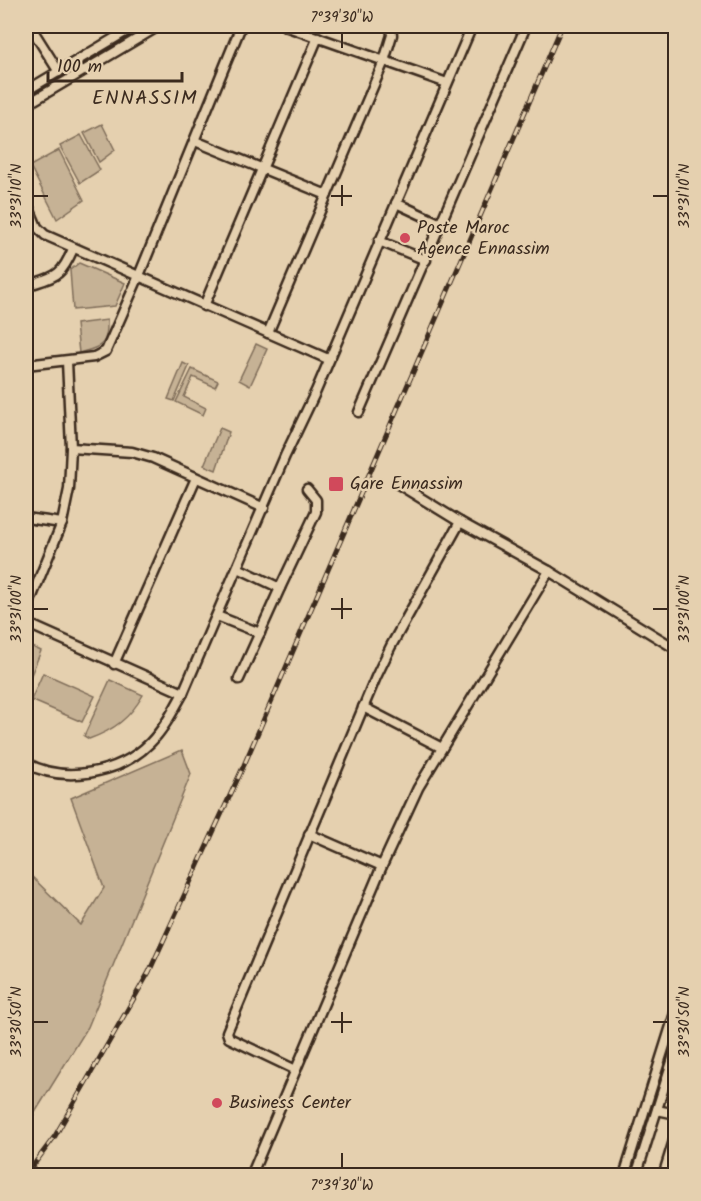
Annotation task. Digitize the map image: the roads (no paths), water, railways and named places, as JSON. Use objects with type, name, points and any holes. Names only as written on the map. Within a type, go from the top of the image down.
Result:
[{"type":"street","points":[[30,26],[59,72]]},
{"type":"street","points":[[26,91],[135,26]]},
{"type":"street","points":[[26,105],[159,26]]},
{"type":"street","points":[[26,365],[94,357],[106,351],[241,26]]},
{"type":"street","points":[[285,26],[447,83]]},
{"type":"street","points":[[268,333],[384,61],[392,35],[392,26]]},
{"type":"street","points":[[26,763],[48,772],[66,774],[91,772],[134,756],[150,743],[165,725],[183,693],[285,456],[316,391],[472,26]]},
{"type":"street","points":[[359,412],[526,26]]},
{"type":"street","points":[[204,306],[318,37]]},
{"type":"street","points":[[195,141],[327,195]]},
{"type":"street","points":[[26,201],[37,227],[45,236],[328,359]]},
{"type":"street","points":[[396,203],[441,224]]},
{"type":"street","points":[[380,241],[426,260]]},
{"type":"street","points":[[26,286],[57,275],[65,268],[74,249]]},
{"type":"street","points":[[26,611],[62,523],[69,489],[71,448],[67,361]]},
{"type":"street","points":[[71,448],[132,452],[153,458],[264,508]]},
{"type":"street","points":[[114,664],[196,478]]},
{"type":"street","points":[[398,484],[460,522],[549,571],[675,649]]},
{"type":"street","points":[[239,679],[316,512],[316,500],[307,489]]},
{"type":"street","points":[[26,518],[62,523]]},
{"type":"street","points":[[296,1070],[229,1038],[226,1032],[363,707],[391,646],[460,522]]},
{"type":"street","points":[[238,568],[280,588]]},
{"type":"street","points":[[251,1176],[382,866],[418,788],[549,571]]},
{"type":"street","points":[[217,616],[260,633]]},
{"type":"street","points":[[26,623],[183,693]]},
{"type":"street","points":[[363,707],[442,748]]},
{"type":"street","points":[[309,834],[382,866]]},
{"type":"street","points":[[624,1176],[675,1010]]},
{"type":"street","points":[[636,1176],[675,1049]]},
{"type":"street","points":[[657,1110],[675,1114]]},
{"type":"street","points":[[663,1176],[675,1134]]},
{"type":"railway","points":[[26,1175],[55,1136],[149,972],[244,765],[562,26]]},
{"type":"place","name":"Poste Maroc Agence Ennassim","points":[[405,238]]},
{"type":"place","name":"Gare Ennassim","points":[[336,484]]},
{"type":"place","name":"Business Center","points":[[217,1103]]},
{"type":"district","name":"ENNASSIM","points":[[145,99]]}]
